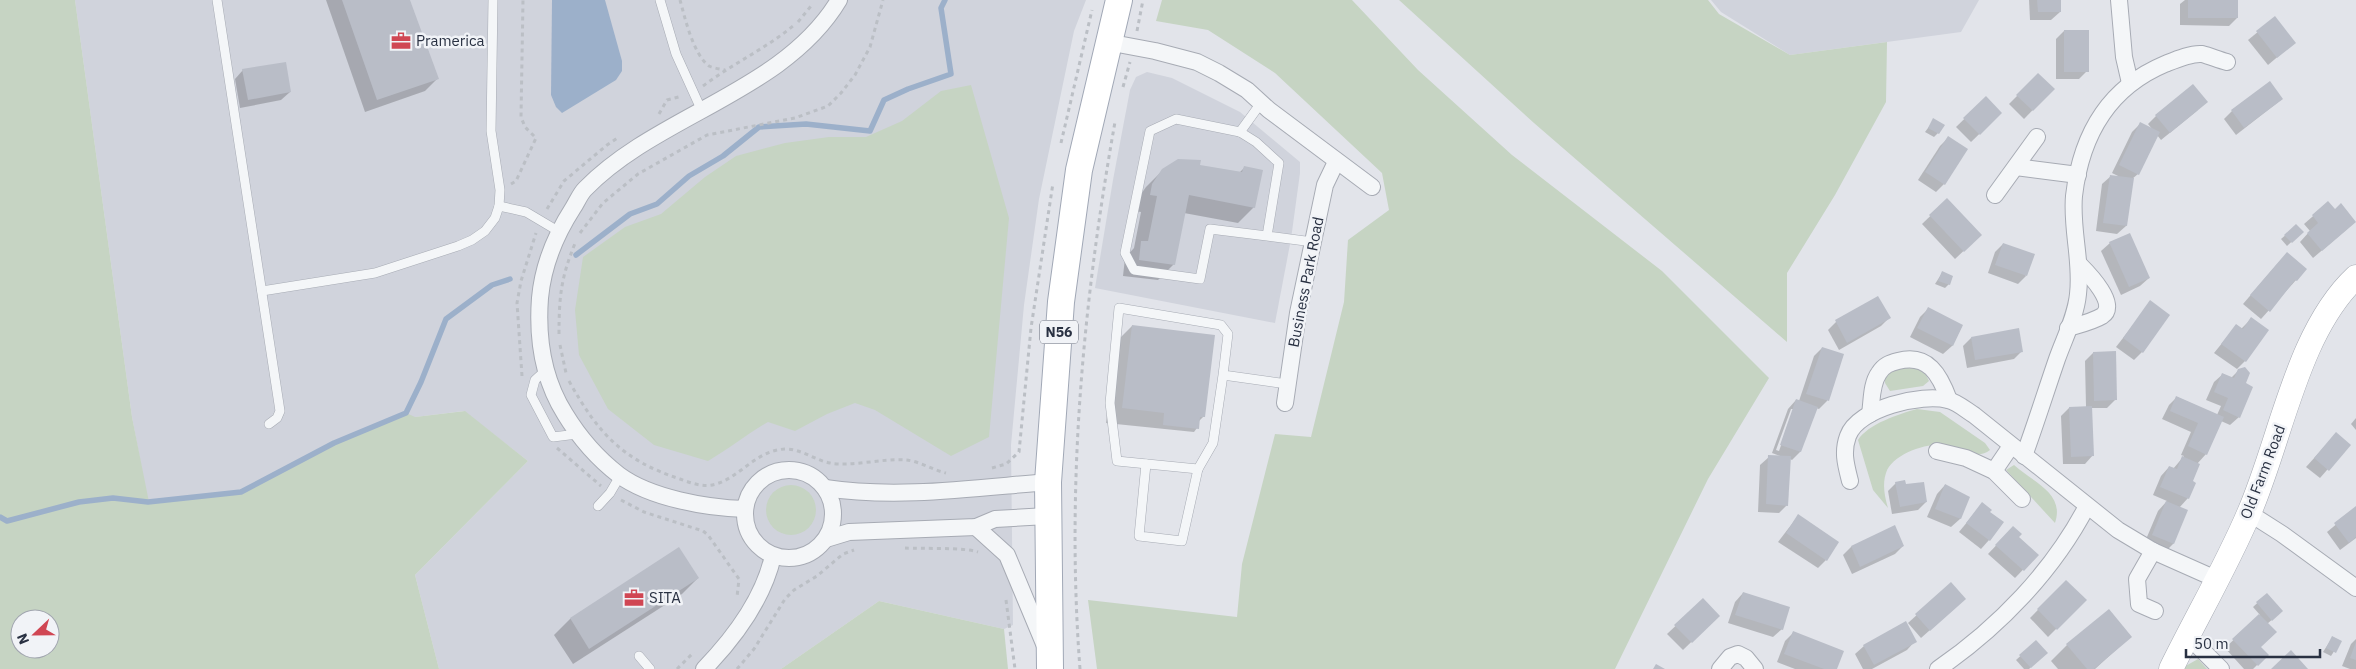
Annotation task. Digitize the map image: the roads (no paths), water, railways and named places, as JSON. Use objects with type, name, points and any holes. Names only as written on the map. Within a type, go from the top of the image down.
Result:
[{"type":"main road","name":"N56","points":[[1049,662],[1048,482],[1061,302],[1079,170],[1107,42],[1119,0]]},
{"type":"street","points":[[745,509],[727,509],[682,500],[653,491],[620,476],[577,434],[559,405],[541,354],[538,321],[542,276],[558,231],[584,190],[615,163],[701,109],[742,87],[792,53],[827,20],[839,0]]},
{"type":"street","points":[[2118,0],[2124,57],[2130,83]]},
{"type":"street","points":[[1107,42],[1197,62],[1247,90],[1336,162],[1372,188]]},
{"type":"street","points":[[2024,456],[2078,296],[2080,265],[2074,229],[2074,198],[2089,135],[2105,108],[2130,83],[2148,71],[2174,60],[2200,54],[2227,62]]},
{"type":"street","points":[[1995,195],[2038,137]]},
{"type":"street","name":"Business Park Road","points":[[1285,403],[1298,313],[1325,185],[1336,162]]},
{"type":"street","points":[[2016,167],[2078,175]]},
{"type":"street","points":[[2068,328],[2102,316],[2108,308],[2107,300],[2091,276],[2080,265]]},
{"type":"street","name":"Old Farm Road","points":[[2171,669],[2249,513],[2277,439],[2298,370],[2324,318],[2356,277]]},
{"type":"street","points":[[1870,414],[1873,386],[1878,373],[1887,364],[1900,360],[1913,359],[1924,362],[1943,382],[1949,400]]},
{"type":"street","points":[[1850,481],[1844,457],[1848,434],[1858,422],[1870,414],[1904,401],[1928,397],[1949,400],[1974,415],[2118,530],[2153,551],[2216,579]]},
{"type":"street","points":[[1994,471],[2011,446]]},
{"type":"street","points":[[1937,451],[1966,458],[1994,471],[2022,499]]},
{"type":"street","points":[[782,471],[801,472],[818,481],[825,488],[831,500],[832,526],[826,539],[816,550],[803,557],[788,559],[773,556],[757,545],[751,538],[745,519],[745,509],[751,491],[765,478],[782,471]]},
{"type":"street","points":[[825,488],[858,493],[926,492],[1048,482]]},
{"type":"street","points":[[1938,669],[1969,648],[2049,566],[2073,532],[2087,506]]},
{"type":"street","points":[[2249,513],[2282,534],[2356,588]]},
{"type":"street","points":[[826,539],[849,532],[976,527],[995,519],[1047,516]]},
{"type":"street","points":[[976,527],[1007,555],[1049,662]]},
{"type":"street","points":[[2153,551],[2137,579],[2139,604],[2155,611]]},
{"type":"street","points":[[704,669],[736,634],[770,571],[773,556]]},
{"type":"street","points":[[2188,636],[2221,669]]},
{"type":"street","points":[[1720,669],[1730,657],[1738,654],[1746,658],[1755,669]]},
{"type":"lane","points":[[217,0],[280,410],[277,418],[269,424]]},
{"type":"lane","points":[[262,291],[375,273],[472,240],[484,231],[495,218],[499,206],[500,190],[491,130],[493,0]]},
{"type":"lane","points":[[660,0],[676,54],[701,109]]},
{"type":"lane","points":[[1240,132],[1261,103]]},
{"type":"lane","points":[[1267,236],[1279,163],[1256,142],[1240,132],[1176,118],[1150,132],[1125,253],[1134,270],[1200,279],[1210,229],[1313,242]]},
{"type":"lane","points":[[499,206],[526,212],[558,231]]},
{"type":"lane","points":[[1146,464],[1139,536],[1182,541],[1198,469],[1213,443],[1228,334],[1220,325],[1119,308],[1110,403],[1117,462],[1146,464],[1198,469]]},
{"type":"lane","points":[[546,370],[535,380],[531,395],[553,437],[577,434]]},
{"type":"lane","points":[[1223,375],[1287,384]]},
{"type":"lane","points":[[598,506],[610,494],[620,476]]},
{"type":"lane","points":[[639,656],[650,669]]},
{"type":"water","points":[[552,0],[605,0],[622,61],[622,71],[616,80],[562,113],[556,107],[551,95]]},
{"type":"waterway","points":[[576,255],[630,214],[657,204],[689,176],[723,156],[759,127],[806,124],[870,131],[884,100],[908,89],[951,74],[941,8],[945,0]]},
{"type":"waterway","points":[[0,517],[7,521],[79,502],[113,498],[148,502],[241,492],[334,443],[406,413],[421,382],[446,319],[492,285],[510,279]]},
{"type":"place","name":"Pramerica","points":[[401,41]]},
{"type":"place","name":"SITA","points":[[634,598]]}]
